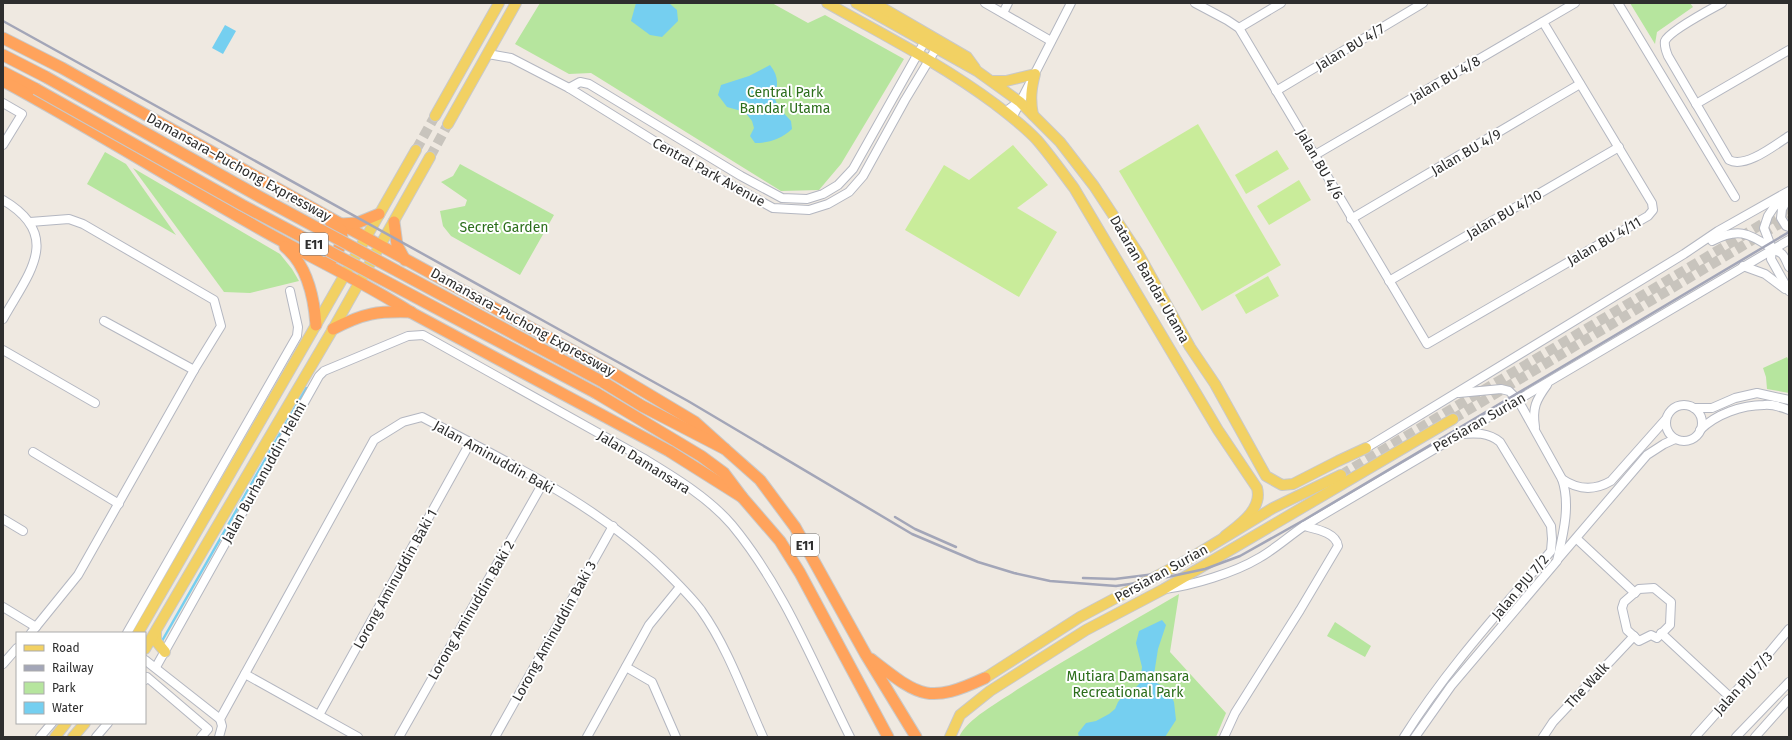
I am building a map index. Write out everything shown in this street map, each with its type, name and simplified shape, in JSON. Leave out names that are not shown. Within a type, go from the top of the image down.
[{"type":"highway","points":[[3,38],[62,68],[407,261],[608,370],[695,422],[725,450]]},
{"type":"highway","name":"Damansara–Puchong Expressway","points":[[3,55],[46,77],[260,197],[603,382],[642,406],[725,450],[760,480],[795,527],[866,655],[916,737]]},
{"type":"highway","name":"Damansara–Puchong Expressway","points":[[3,72],[242,205],[596,393],[701,456],[724,473],[742,498],[780,541],[800,573],[888,737]]},
{"type":"highway","points":[[3,81],[72,118],[271,235],[669,451],[742,498]]},
{"type":"highway","points":[[287,193],[291,199],[341,230],[343,236],[338,251],[332,259],[320,262]]},
{"type":"highway","points":[[341,224],[357,223],[379,214]]},
{"type":"highway","points":[[394,222],[397,245],[407,261]]},
{"type":"highway","points":[[271,235],[294,254],[304,272],[315,307],[316,325]]},
{"type":"highway","points":[[389,298],[382,290],[384,275],[389,270],[407,261]]},
{"type":"highway","points":[[333,329],[353,319],[370,313],[387,311],[412,312]]},
{"type":"highway","points":[[866,655],[906,686],[924,693],[941,694],[961,690],[985,678]]},
{"type":"main road","points":[[435,116],[499,3]]},
{"type":"main road","points":[[448,124],[516,3]]},
{"type":"main road","name":"Dataran Bandar Utama","points":[[827,3],[929,60],[974,89],[1009,115],[1036,139],[1074,188],[1218,430],[1253,482],[1258,494],[1255,505],[1244,520],[1225,536]]},
{"type":"main road","name":"Dataran Bandar Utama","points":[[856,3],[937,47],[992,81],[1020,102],[1060,142],[1094,186],[1138,253],[1190,347],[1215,384],[1266,476],[1274,482],[1282,485],[1293,484],[1366,448]]},
{"type":"main road","points":[[874,3],[967,57],[977,71]]},
{"type":"main road","points":[[992,81],[1006,81],[1035,74],[1030,96],[1033,115]]},
{"type":"main road","name":"Jalan Burhanuddin Helmi","points":[[139,632],[416,150]]},
{"type":"main road","name":"Jalan Burhanuddin Helmi","points":[[146,647],[333,329],[430,157]]},
{"type":"main road","name":"Persiaran Surian","points":[[950,737],[960,715],[990,691],[1086,630],[1164,590],[1454,419]]},
{"type":"main road","points":[[1273,508],[1366,448]]},
{"type":"main road","name":"Persiaran Surian","points":[[985,678],[1080,617],[1189,560],[1225,536],[1273,508],[1341,475]]},
{"type":"main road","points":[[156,632],[156,641],[165,652]]},
{"type":"main road","points":[[55,737],[65,724]]},
{"type":"main road","points":[[73,737],[84,724]]},
{"type":"street","points":[[985,3],[1051,41]]},
{"type":"street","points":[[1003,13],[1008,3]]},
{"type":"street","points":[[1009,115],[1020,102],[1071,3]]},
{"type":"street","name":"Jalan BU 4/6","points":[[1195,3],[1239,28],[1315,155],[1351,219],[1427,344]]},
{"type":"street","points":[[1239,28],[1281,3]]},
{"type":"street","name":"Jalan BU 4/7","points":[[1276,90],[1423,3]]},
{"type":"street","name":"Jalan BU 4/8","points":[[1315,155],[1575,3]]},
{"type":"street","points":[[1618,3],[1735,197]]},
{"type":"street","points":[[1722,3],[1671,33],[1665,41],[1665,50],[1668,56],[1726,156],[1732,162],[1747,161],[1789,136]]},
{"type":"street","name":"Jalan BU 4/11","points":[[1427,344],[1648,216],[1653,210],[1652,203],[1543,22]]},
{"type":"street","name":"Central Park Avenue","points":[[569,88],[580,82],[589,84],[741,176],[782,198],[806,199],[824,194],[838,185],[853,169],[925,41]]},
{"type":"street","name":"Central Park Avenue","points":[[488,54],[511,58],[569,88],[680,157],[773,208],[809,210],[828,204],[849,192],[864,176],[905,100],[937,47]]},
{"type":"street","points":[[1696,104],[1789,50]]},
{"type":"street","name":"Jalan BU 4/9","points":[[1351,219],[1580,84]]},
{"type":"street","points":[[3,103],[22,114],[3,145]]},
{"type":"street","name":"Jalan BU 4/10","points":[[1389,281],[1618,147]]},
{"type":"street","points":[[1366,448],[1684,254],[1718,231],[1789,192]]},
{"type":"street","points":[[1789,192],[1774,207],[1768,216],[1764,228],[1772,249],[1771,259],[1789,293]]},
{"type":"street","points":[[1789,197],[1782,209],[1781,218],[1786,226],[1789,227]]},
{"type":"street","points":[[3,200],[22,213],[30,222],[38,248],[35,261],[3,319]]},
{"type":"street","points":[[3,607],[34,630],[78,575],[220,326],[214,300],[83,224],[69,219],[30,222]]},
{"type":"street","points":[[1684,254],[1727,233],[1750,235],[1781,253],[1789,267]]},
{"type":"street","name":"Persiaran Surian","points":[[1164,590],[1178,588],[1242,567],[1260,558],[1304,526],[1789,240]]},
{"type":"street","points":[[1743,266],[1765,274],[1780,284],[1789,293]]},
{"type":"street","points":[[128,632],[297,336],[298,327],[290,291]]},
{"type":"street","points":[[104,321],[194,370]]},
{"type":"street","name":"Jalan Burhanuddin Helmi","points":[[156,667],[319,376],[324,371],[408,336],[423,336]]},
{"type":"street","name":"Jalan Damansara","points":[[423,336],[675,477],[726,520],[754,555],[779,594],[850,737]]},
{"type":"street","points":[[3,350],[95,403]]},
{"type":"street","points":[[1536,431],[1534,418],[1535,404],[1538,397],[1550,381]]},
{"type":"street","points":[[1456,394],[1501,389],[1509,391],[1518,400]]},
{"type":"street","points":[[1562,479],[1572,486],[1588,488],[1601,487],[1617,476],[1666,419],[1668,414],[1677,406],[1712,408],[1735,398],[1757,393],[1789,400]]},
{"type":"street","name":"Jalan PJU 7/2","points":[[1416,737],[1433,710],[1460,674],[1557,561],[1563,538],[1566,490],[1562,479],[1518,400]]},
{"type":"street","points":[[1557,561],[1647,455],[1675,439],[1687,441],[1692,439],[1711,421],[1736,409],[1764,404],[1789,410]]},
{"type":"street","points":[[1694,408],[1701,418],[1700,430]]},
{"type":"street","name":"Jalan Aminuddin Baki","points":[[219,737],[222,726],[220,719],[374,440],[403,422],[422,418],[576,502],[613,526],[662,568],[700,609],[717,635],[763,737]]},
{"type":"street","points":[[1666,419],[1667,431],[1675,439]]},
{"type":"street","name":"Jalan PJU 7/2","points":[[1404,737],[1423,708],[1463,655],[1551,551],[1551,526],[1500,442],[1493,436],[1483,433],[1459,434]]},
{"type":"street","name":"Lorong Aminuddin Baki 1","points":[[319,715],[470,443]]},
{"type":"street","points":[[33,452],[119,504]]},
{"type":"street","name":"Lorong Aminuddin Baki 2","points":[[399,737],[543,483]]},
{"type":"street","points":[[3,519],[23,531]]},
{"type":"street","name":"Lorong Aminuddin Baki 3","points":[[495,737],[613,526]]},
{"type":"street","points":[[1224,737],[1235,713],[1300,610],[1338,546],[1337,541],[1327,534],[1304,526]]},
{"type":"street","points":[[1577,539],[1635,593]]},
{"type":"street","points":[[587,737],[649,625],[680,587]]},
{"type":"street","points":[[1654,588],[1671,602],[1670,625],[1657,638],[1651,635],[1639,641],[1627,630],[1622,608],[1624,602],[1635,593],[1639,590],[1654,588]]},
{"type":"street","name":"Jalan PJU 7/3","points":[[1695,737],[1731,698],[1789,629]]},
{"type":"street","points":[[1661,633],[1731,698]]},
{"type":"street","name":"The Walk","points":[[1543,737],[1553,722],[1634,636]]},
{"type":"street","points":[[3,664],[16,649]]},
{"type":"street","points":[[146,661],[220,719]]},
{"type":"street","points":[[626,667],[652,682],[676,737]]},
{"type":"street","points":[[246,674],[358,737]]},
{"type":"street","points":[[146,678],[208,729],[201,737]]},
{"type":"street","points":[[1736,737],[1789,682]]},
{"type":"street","points":[[181,706],[190,696]]},
{"type":"street","points":[[1755,737],[1789,699]]},
{"type":"street","points":[[40,737],[51,724]]},
{"type":"street","points":[[96,737],[107,724]]},
{"type":"green space","name":"Central Park Bandar Utama","points":[[540,3],[772,3],[808,23],[825,15],[904,59],[841,164],[819,190],[781,191],[591,73],[569,74],[515,44]]},
{"type":"green space","points":[[1630,3],[1690,3],[1693,7],[1657,32],[1655,44]]},
{"type":"green space","points":[[1198,124],[1281,265],[1202,311],[1119,171]]},
{"type":"green space","points":[[1013,145],[1048,185],[1017,208],[1057,232],[1019,297],[905,230],[944,165],[969,180]]},
{"type":"green space","points":[[1277,150],[1289,169],[1246,194],[1235,175]]},
{"type":"green space","points":[[105,152],[126,164],[176,235],[87,184]]},
{"type":"green space","name":"Secret Garden","points":[[460,164],[554,215],[520,275],[451,236],[443,226],[440,211],[465,206],[467,200],[441,182],[453,176]]},
{"type":"green space","points":[[133,168],[280,254],[299,281],[250,293],[224,292]]},
{"type":"green space","points":[[1299,180],[1311,200],[1269,225],[1257,206]]},
{"type":"green space","points":[[1268,276],[1279,296],[1246,314],[1235,295]]},
{"type":"green space","points":[[1787,357],[1789,361],[1789,393],[1767,389],[1766,377],[1763,368]]},
{"type":"green space","name":"Mutiara Damansara Recreational Park","points":[[1179,594],[1170,652],[1226,713],[1216,737],[959,737],[963,730],[976,717],[1015,691]]},
{"type":"green space","points":[[1335,622],[1371,646],[1365,657],[1327,636]]},
{"type":"water","points":[[636,3],[669,3],[677,10],[678,21],[662,37],[650,35],[631,21]]},
{"type":"water","points":[[225,25],[236,31],[223,54],[212,48]]},
{"type":"water","points":[[770,65],[775,72],[777,80],[777,88],[774,97],[779,108],[791,121],[792,129],[775,140],[755,143],[750,136],[754,128],[752,121],[745,112],[727,107],[718,95],[721,85],[749,76]]},
{"type":"water","points":[[1162,620],[1166,625],[1158,649],[1153,681],[1168,689],[1174,702],[1176,720],[1165,737],[1079,737],[1078,733],[1086,723],[1096,721],[1109,714],[1115,709],[1118,702],[1124,695],[1133,690],[1140,683],[1142,667],[1136,643],[1139,631]]},
{"type":"waterway","points":[[162,641],[306,388]]},
{"type":"tunnel","points":[[416,150],[435,116]]},
{"type":"tunnel","points":[[430,157],[448,124]]},
{"type":"tunnel","points":[[1341,475],[1789,208]]},
{"type":"tunnel","points":[[1453,419],[1789,218]]},
{"type":"railway","points":[[3,21],[688,401],[912,534],[978,562],[1014,573],[1050,581],[1116,586],[1144,582],[1205,569],[1240,556],[1304,520],[1789,232]]},
{"type":"railway","points":[[895,517],[915,529],[956,547]]},
{"type":"railway","points":[[1083,578],[1115,579],[1155,574]]}]
